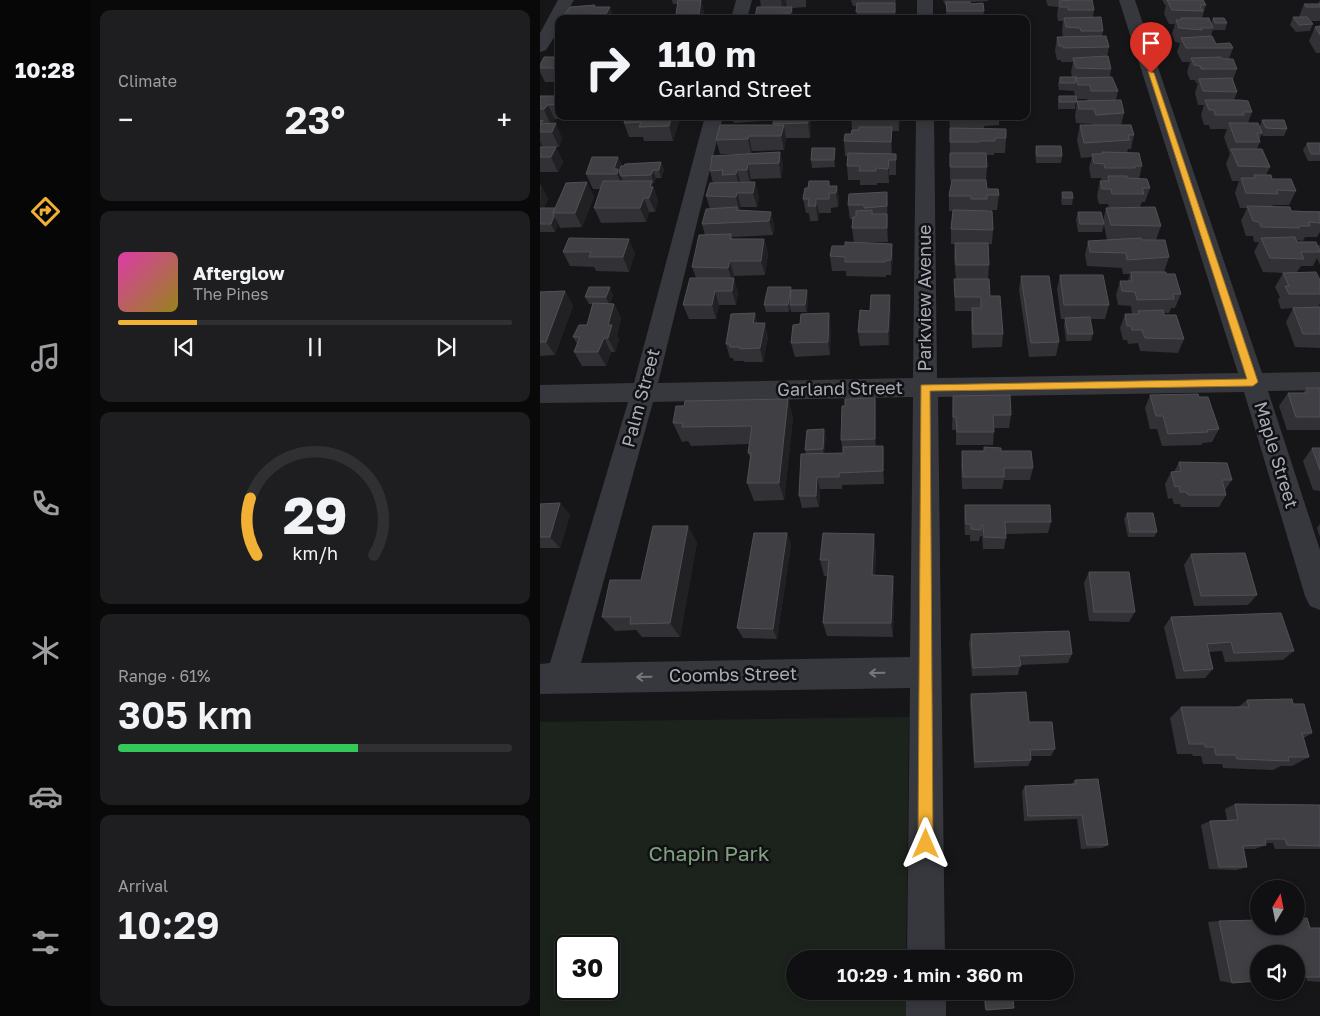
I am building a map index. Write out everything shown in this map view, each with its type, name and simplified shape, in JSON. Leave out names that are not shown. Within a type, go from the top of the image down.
[{"type":"street","points":[[558,15],[566,0]]},
{"type":"street","points":[[740,15],[744,0]]},
{"type":"street","points":[[925,0],[925,15]]},
{"type":"street","name":"Maple Street","points":[[1127,0],[1253,382],[1320,596]]},
{"type":"street","points":[[540,47],[555,20]]},
{"type":"street","name":"Palm Street","points":[[550,679],[644,391],[713,120]]},
{"type":"street","name":"Parkview Avenue","points":[[925,120],[926,950]]},
{"type":"street","name":"Garland Street","points":[[540,394],[1320,381]]},
{"type":"street","name":"Coombs Street","points":[[550,679],[925,672]]},
{"type":"street","points":[[926,1000],[926,1016]]},
{"type":"green space","name":"Chapin Park","points":[[909,717],[906,950],[786,950],[786,1000],[906,1000],[906,1016],[540,1016],[540,722]]},
{"type":"building","points":[[678,0],[701,0],[699,14],[676,15]]},
{"type":"building","points":[[1092,0],[1094,10],[1068,10],[1068,7],[1060,7],[1059,1]]},
{"type":"building","points":[[1167,0],[1203,0],[1206,5],[1200,5],[1203,11],[1172,10]]},
{"type":"building","points":[[946,2],[983,3],[984,11],[947,11]]},
{"type":"building","points":[[857,3],[895,3],[895,12],[856,12]]},
{"type":"building","points":[[1304,4],[1320,4],[1320,7],[1306,7]]},
{"type":"building","points":[[595,5],[594,7],[610,7],[606,14],[565,15],[570,7]]},
{"type":"building","points":[[757,7],[792,7],[791,13],[784,13],[783,15],[755,15]]},
{"type":"building","points":[[1101,17],[1103,31],[1081,31],[1080,28],[1066,27],[1064,18]]},
{"type":"building","points":[[1293,17],[1307,17],[1313,24],[1299,25]]},
{"type":"building","points":[[1181,18],[1209,18],[1213,28],[1201,28],[1202,30],[1179,28],[1176,20],[1181,20]]},
{"type":"building","points":[[1213,18],[1224,18],[1227,23],[1215,23]]},
{"type":"building","points":[[1320,26],[1320,35],[1315,27]]},
{"type":"building","points":[[1106,36],[1109,47],[1063,48],[1063,46],[1059,46],[1057,37]]},
{"type":"building","points":[[1212,36],[1216,44],[1230,43],[1233,48],[1186,48],[1181,38]]},
{"type":"building","points":[[1108,56],[1111,69],[1076,68],[1073,58]]},
{"type":"building","points":[[544,57],[555,57],[555,68],[540,68]]},
{"type":"building","points":[[1221,57],[1222,59],[1233,59],[1237,69],[1201,69],[1200,66],[1194,65],[1191,58]]},
{"type":"building","points":[[1060,77],[1078,78],[1076,78],[1075,83],[1060,83]]},
{"type":"building","points":[[1112,77],[1118,91],[1091,91],[1090,85],[1078,85],[1076,78]]},
{"type":"building","points":[[1232,78],[1237,92],[1203,91],[1199,79]]},
{"type":"building","points":[[540,96],[555,96],[555,104],[540,109]]},
{"type":"building","points":[[1059,96],[1076,96],[1077,102],[1059,102]]},
{"type":"building","points":[[1121,100],[1124,113],[1096,115],[1094,109],[1079,109],[1077,101]]},
{"type":"building","points":[[1205,100],[1248,101],[1252,112],[1243,112],[1244,115],[1215,115],[1214,110],[1209,110]]},
{"type":"building","points":[[543,120],[541,124],[556,123],[552,132],[540,132],[540,121]]},
{"type":"building","points":[[625,120],[671,120],[669,126],[639,127],[641,122],[624,123]]},
{"type":"building","points":[[774,120],[808,120],[808,123],[773,124]]},
{"type":"building","points":[[1262,120],[1284,120],[1287,129],[1266,128]]},
{"type":"building","points":[[1229,123],[1258,123],[1262,133],[1257,133],[1260,142],[1236,142]]},
{"type":"building","points":[[720,125],[784,125],[781,136],[749,136],[748,139],[716,140]]},
{"type":"building","points":[[1080,125],[1131,125],[1134,135],[1128,135],[1130,140],[1084,143]]},
{"type":"building","points":[[859,127],[892,127],[891,142],[844,141],[845,134],[851,134],[852,130],[859,130]]},
{"type":"building","points":[[950,128],[1006,129],[1006,138],[995,138],[995,141],[950,142]]},
{"type":"building","points":[[1307,143],[1320,143],[1320,154],[1311,154]]},
{"type":"building","points":[[1036,146],[1061,146],[1062,156],[1037,156]]},
{"type":"building","points":[[540,147],[556,147],[551,157],[540,157]]},
{"type":"building","points":[[812,148],[835,148],[834,160],[811,160]]},
{"type":"building","points":[[1231,149],[1262,149],[1270,167],[1238,166]]},
{"type":"building","points":[[780,152],[779,163],[748,164],[747,170],[737,170],[736,174],[722,175],[723,170],[710,171],[712,156]]},
{"type":"building","points":[[1102,152],[1139,153],[1142,166],[1135,166],[1135,168],[1105,168],[1104,164],[1094,163],[1092,154],[1102,154]]},
{"type":"building","points":[[848,153],[896,154],[896,160],[889,160],[888,169],[876,168],[876,171],[859,171],[860,166],[847,166]]},
{"type":"building","points":[[950,153],[986,153],[987,167],[950,167]]},
{"type":"building","points":[[592,157],[618,157],[614,169],[618,169],[617,174],[586,174]]},
{"type":"building","points":[[661,162],[659,170],[653,170],[651,175],[621,176],[619,172],[621,166],[625,164]]},
{"type":"building","points":[[1254,175],[1271,175],[1272,179],[1291,179],[1296,191],[1277,190],[1278,194],[1246,193],[1241,178],[1255,178]]},
{"type":"building","points":[[1108,176],[1147,179],[1150,188],[1142,188],[1144,194],[1112,194],[1111,189],[1102,189],[1100,181],[1109,181]]},
{"type":"building","points":[[952,180],[986,180],[987,189],[998,189],[999,195],[987,195],[987,199],[971,199],[971,196],[949,196]]},
{"type":"building","points":[[603,181],[652,181],[650,187],[653,187],[649,198],[644,198],[640,208],[594,208]]},
{"type":"building","points":[[809,181],[829,181],[829,186],[837,186],[836,193],[829,193],[829,199],[816,199],[816,206],[808,206],[809,199],[803,199],[805,188],[808,188]]},
{"type":"building","points":[[587,182],[575,213],[553,213],[566,183]]},
{"type":"building","points":[[755,182],[753,193],[737,193],[736,197],[706,196],[710,183]]},
{"type":"building","points":[[887,192],[887,206],[864,208],[864,205],[848,205],[849,194]]},
{"type":"building","points":[[1062,192],[1072,192],[1073,198],[1063,198]]},
{"type":"building","points":[[1247,206],[1290,207],[1291,211],[1320,212],[1320,223],[1309,222],[1310,226],[1299,226],[1299,228],[1261,227],[1259,222],[1253,221]]},
{"type":"building","points":[[737,207],[736,210],[771,212],[769,221],[702,224],[706,209]]},
{"type":"building","points":[[1155,207],[1161,226],[1111,225],[1106,208]]},
{"type":"building","points":[[540,208],[555,208],[551,224],[540,224]]},
{"type":"building","points":[[872,210],[872,214],[887,214],[887,228],[852,228],[853,217],[856,217],[856,211]]},
{"type":"building","points":[[953,210],[992,211],[993,230],[951,229]]},
{"type":"building","points":[[1078,212],[1101,212],[1104,224],[1080,224]]},
{"type":"building","points":[[731,234],[730,239],[764,239],[761,261],[730,261],[728,268],[692,267],[699,235]]},
{"type":"building","points":[[1295,237],[1297,242],[1316,242],[1320,252],[1301,252],[1304,259],[1270,258],[1261,238]]},
{"type":"building","points":[[569,238],[629,239],[623,257],[589,257],[591,252],[563,252]]},
{"type":"building","points":[[1141,238],[1142,240],[1165,240],[1169,257],[1127,260],[1126,253],[1090,252],[1088,241]]},
{"type":"building","points":[[845,242],[892,244],[891,260],[885,262],[845,262],[845,257],[830,256],[832,246],[845,246]]},
{"type":"building","points":[[955,243],[988,243],[989,265],[956,265]]},
{"type":"building","points":[[1131,272],[1166,272],[1166,274],[1175,274],[1181,294],[1173,294],[1174,299],[1137,300],[1135,292],[1122,291],[1120,281],[1132,281]]},
{"type":"building","points":[[1316,272],[1320,280],[1320,294],[1289,294],[1285,286],[1289,286],[1283,273]]},
{"type":"building","points":[[1060,275],[1103,275],[1109,305],[1064,305]]},
{"type":"building","points":[[1021,276],[1049,276],[1059,342],[1031,343]]},
{"type":"building","points":[[690,278],[734,278],[732,291],[715,291],[712,305],[683,305]]},
{"type":"building","points":[[954,279],[989,279],[990,296],[1000,296],[1003,334],[973,334],[972,308],[981,308],[981,297],[955,297]]},
{"type":"building","points":[[589,287],[610,287],[606,297],[585,297]]},
{"type":"building","points":[[768,287],[791,287],[788,305],[764,305]]},
{"type":"building","points":[[791,290],[807,290],[805,305],[790,305]]},
{"type":"building","points":[[565,291],[546,342],[540,342],[540,292]]},
{"type":"building","points":[[871,295],[890,295],[888,332],[858,332],[860,310],[870,311]]},
{"type":"building","points":[[593,303],[614,304],[608,325],[612,325],[608,338],[604,338],[598,352],[574,352],[580,337],[573,337],[579,325],[587,325]]},
{"type":"building","points":[[1320,307],[1320,334],[1303,334],[1293,308]]},
{"type":"building","points":[[1163,310],[1164,315],[1176,315],[1184,339],[1145,338],[1142,330],[1132,330],[1131,326],[1127,326],[1125,314],[1139,314],[1138,311]]},
{"type":"building","points":[[755,313],[753,323],[765,323],[760,348],[740,349],[740,347],[730,347],[730,344],[726,344],[731,314]]},
{"type":"building","points":[[829,313],[828,342],[791,343],[793,325],[800,324],[801,314]]},
{"type":"building","points":[[1090,317],[1093,334],[1068,334],[1065,318]]},
{"type":"building","points":[[1306,388],[1320,388],[1320,417],[1296,417],[1288,393],[1308,393]]},
{"type":"building","points":[[1198,394],[1199,397],[1208,397],[1219,429],[1207,430],[1208,432],[1168,434],[1163,416],[1156,416],[1150,395]]},
{"type":"building","points":[[1010,395],[1011,415],[993,415],[994,432],[957,432],[956,417],[953,417],[953,396]]},
{"type":"building","points":[[875,398],[875,439],[841,440],[842,406],[845,406],[845,399]]},
{"type":"building","points":[[788,399],[779,483],[747,483],[751,453],[748,453],[752,426],[682,427],[683,423],[673,423],[676,406],[684,406],[685,401]]},
{"type":"building","points":[[824,429],[823,449],[805,450],[807,430]]},
{"type":"building","points":[[883,446],[883,471],[839,473],[839,477],[817,477],[816,496],[799,496],[801,454],[843,453],[843,447]]},
{"type":"building","points":[[984,447],[1001,448],[1001,451],[1031,451],[1033,468],[1004,468],[1004,477],[963,477],[962,451],[984,451]]},
{"type":"building","points":[[1312,448],[1320,448],[1320,470]]},
{"type":"building","points":[[1179,462],[1227,463],[1232,480],[1222,480],[1226,495],[1188,495],[1186,492],[1180,492],[1179,486],[1175,487],[1171,472],[1181,471]]},
{"type":"building","points":[[560,503],[550,537],[540,537],[540,504]]},
{"type":"building","points":[[965,505],[1050,505],[1051,522],[1005,522],[1006,538],[984,537],[983,525],[981,525],[981,530],[971,529],[971,524],[966,524]]},
{"type":"building","points":[[1127,513],[1153,513],[1157,532],[1130,532]]},
{"type":"building","points":[[653,526],[688,526],[670,623],[630,624],[631,617],[602,617],[610,580],[641,580]]},
{"type":"building","points":[[754,533],[787,533],[773,629],[737,628]]},
{"type":"building","points":[[823,533],[874,534],[872,575],[893,576],[891,623],[823,623],[829,560],[820,560]]},
{"type":"building","points":[[1245,553],[1257,595],[1201,596],[1191,554]]},
{"type":"building","points":[[1089,572],[1129,572],[1135,612],[1094,612]]},
{"type":"building","points":[[1281,613],[1294,651],[1234,653],[1231,642],[1207,644],[1213,669],[1184,671],[1171,617]]},
{"type":"building","points":[[1069,631],[1072,654],[1019,656],[1021,666],[973,668],[971,634]]},
{"type":"building","points":[[1026,692],[1029,722],[1052,722],[1055,749],[1030,750],[1031,760],[975,762],[971,694]]},
{"type":"building","points":[[1292,699],[1293,704],[1304,704],[1312,733],[1302,733],[1309,757],[1288,757],[1289,761],[1237,759],[1236,755],[1216,755],[1214,747],[1205,747],[1205,744],[1189,744],[1181,707],[1249,707],[1247,700]]},
{"type":"building","points":[[1098,779],[1108,845],[1087,845],[1082,815],[1028,816],[1025,786],[1076,784],[1075,780]]},
{"type":"building","points":[[1235,804],[1320,805],[1320,846],[1287,845],[1285,839],[1265,839],[1266,845],[1243,846],[1247,867],[1219,867],[1210,821],[1238,820]]},
{"type":"building","points":[[1305,918],[1307,918],[1310,928],[1320,928],[1320,977],[1305,977],[1305,945],[1250,945],[1250,982],[1232,983],[1219,921],[1250,920],[1250,935],[1305,935]]},
{"type":"building","points":[[985,1000],[1013,1000],[1014,1008],[986,1010]]},
{"type":"route","points":[[926,844],[925,388],[1253,382],[1151,73]]}]
